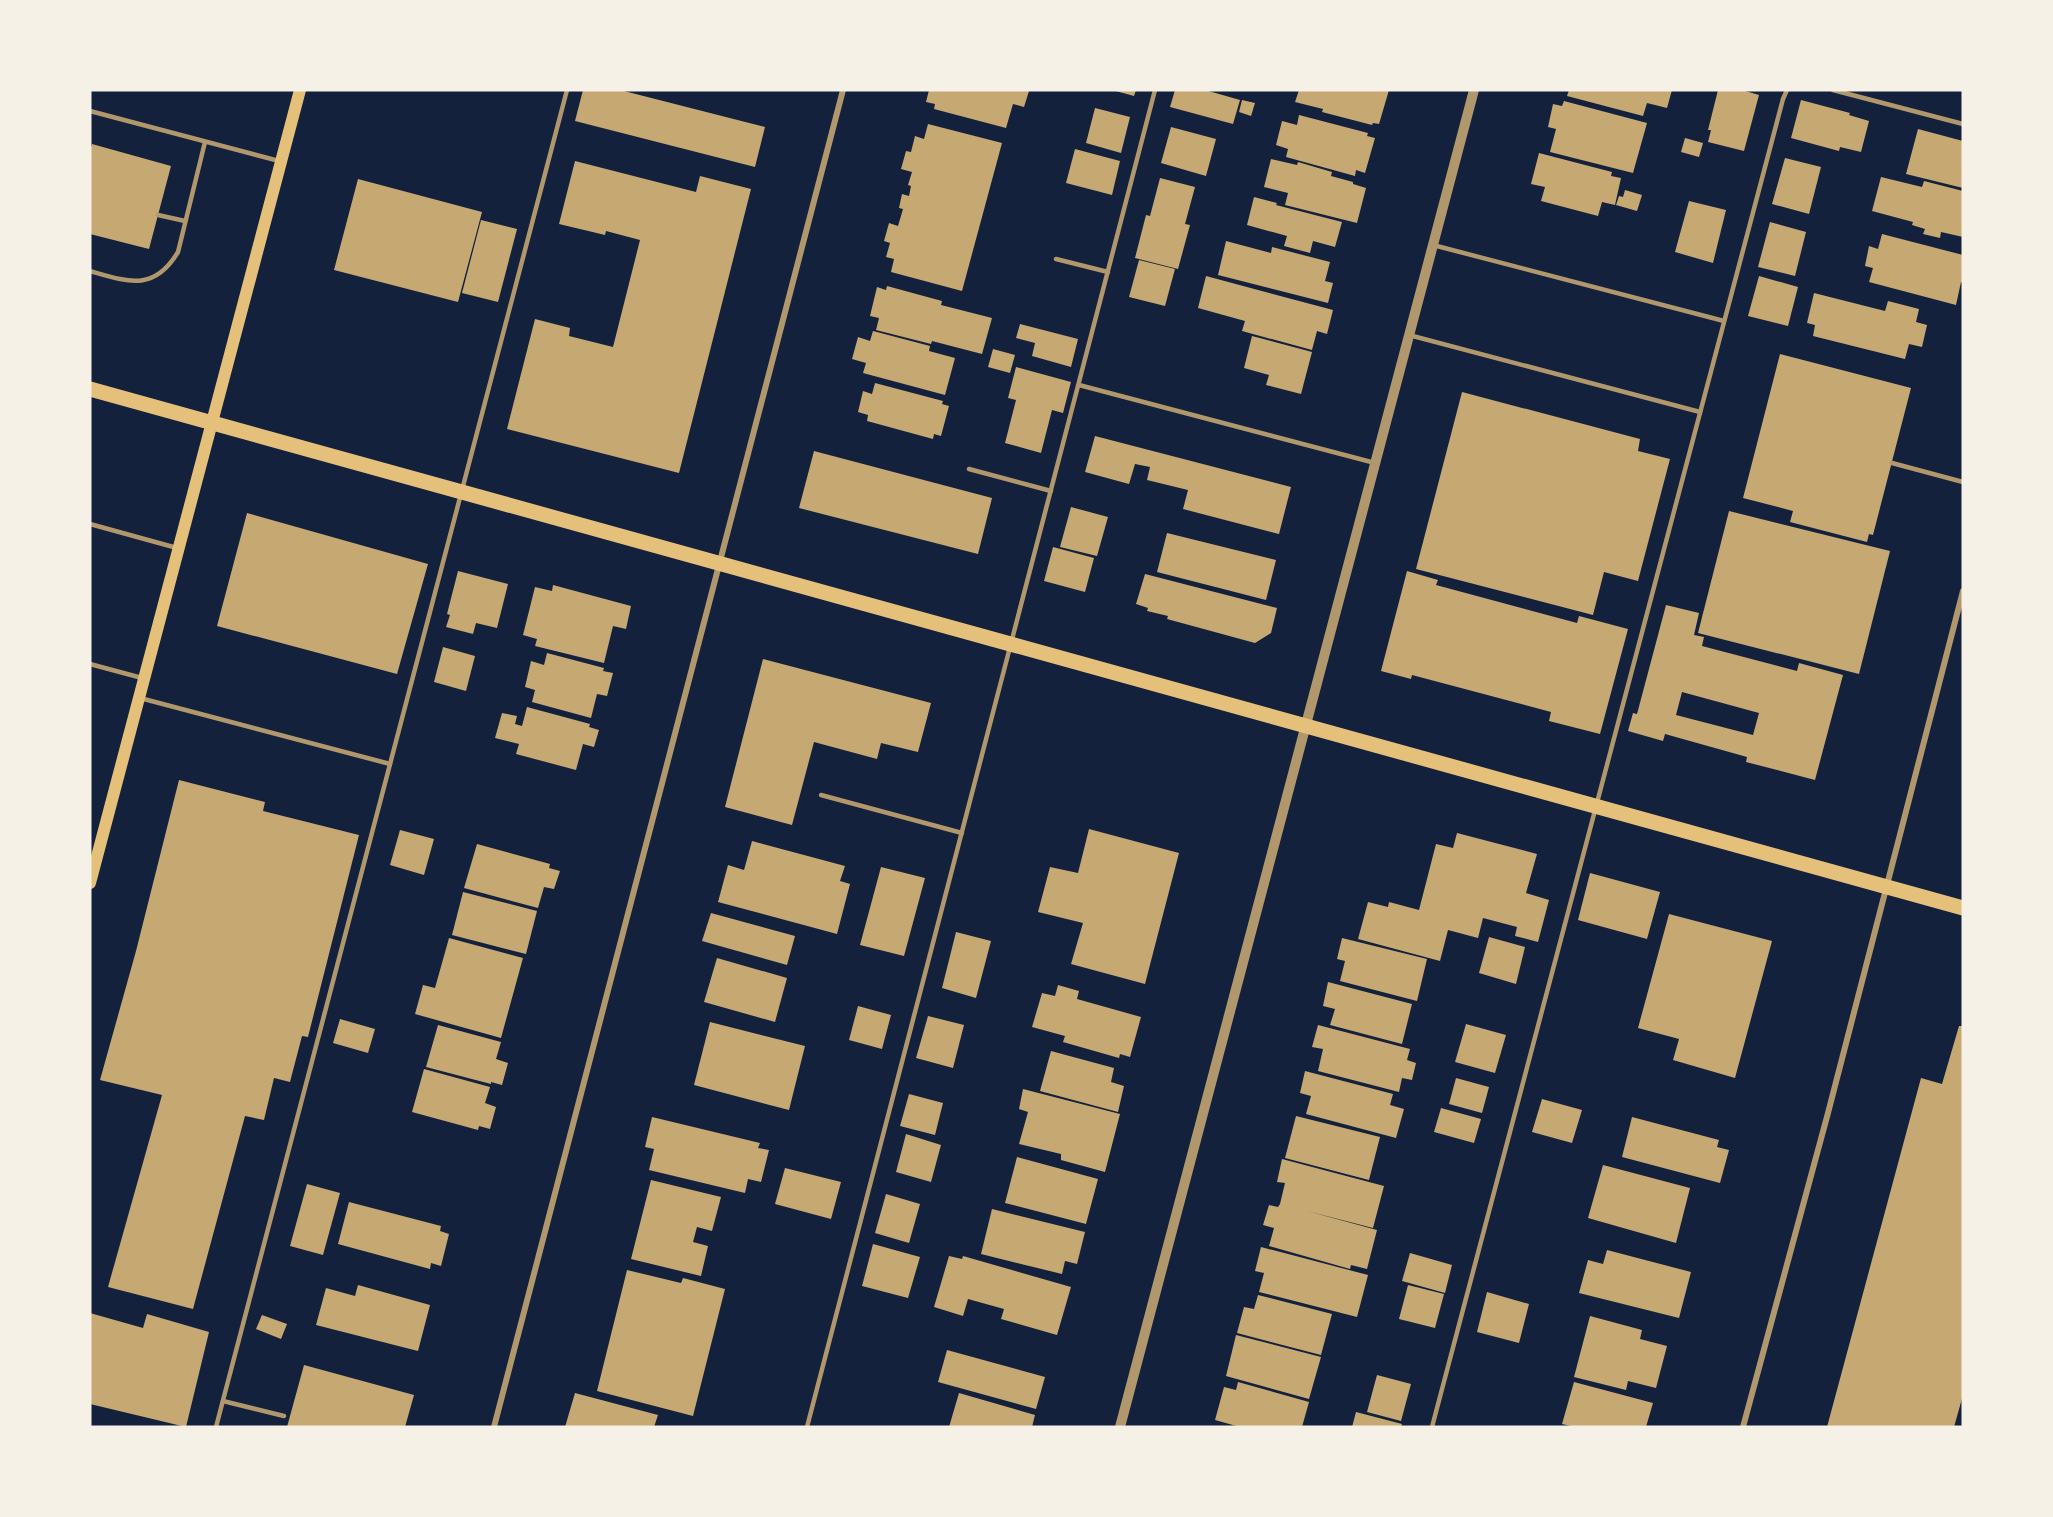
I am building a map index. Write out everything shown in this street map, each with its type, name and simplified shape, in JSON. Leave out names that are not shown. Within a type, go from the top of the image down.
[{"type":"main road","points":[[90,884],[300,90]]},
{"type":"main road","points":[[90,389],[1963,908]]},
{"type":"street","points":[[494,1427],[843,90]]},
{"type":"street","points":[[1120,1427],[1474,90]]},
{"type":"street","points":[[1743,1427],[1963,591]]},
{"type":"lane","points":[[216,1427],[567,90]]},
{"type":"lane","points":[[807,1427],[1155,90]]},
{"type":"lane","points":[[1432,1427],[1787,90]]},
{"type":"lane","points":[[1833,90],[1963,124]]},
{"type":"lane","points":[[90,111],[281,162]]},
{"type":"lane","points":[[90,271],[129,282],[144,281],[158,275],[170,265],[178,252],[205,142]]},
{"type":"lane","points":[[158,215],[185,221]]},
{"type":"lane","points":[[1433,244],[1724,321]]},
{"type":"lane","points":[[1056,259],[1108,272]]},
{"type":"lane","points":[[1409,335],[1700,412]]},
{"type":"lane","points":[[1079,385],[1375,463]]},
{"type":"lane","points":[[1892,463],[1963,482]]},
{"type":"lane","points":[[969,469],[1052,490]]},
{"type":"lane","points":[[90,525],[179,549]]},
{"type":"lane","points":[[90,664],[145,678]]},
{"type":"lane","points":[[139,697],[390,764]]},
{"type":"lane","points":[[821,795],[962,833]]},
{"type":"lane","points":[[223,1401],[284,1416]]},
{"type":"building","points":[[583,90],[620,90],[765,127],[755,167],[575,121]]},
{"type":"building","points":[[929,90],[1029,91],[1024,107],[1013,104],[1006,128],[934,109],[935,104],[926,102]]},
{"type":"building","points":[[1112,90],[1136,90],[1134,96]]},
{"type":"building","points":[[1175,90],[1205,90],[1240,100],[1233,124],[1170,107]]},
{"type":"building","points":[[1299,90],[1389,90],[1379,124],[1373,123],[1372,125],[1322,112],[1323,109],[1295,102]]},
{"type":"building","points":[[1569,90],[1672,90],[1667,108],[1647,103],[1643,116],[1567,96]]},
{"type":"building","points":[[1718,90],[1742,90],[1759,95],[1744,151],[1708,142],[1711,130],[1708,130]]},
{"type":"building","points":[[1242,100],[1255,103],[1251,116],[1239,112]]},
{"type":"building","points":[[1801,100],[1850,113],[1849,115],[1869,121],[1861,152],[1840,147],[1839,151],[1791,138]]},
{"type":"building","points":[[1564,101],[1647,123],[1633,173],[1550,152],[1556,129],[1548,127],[1553,104],[1562,106]]},
{"type":"building","points":[[1095,108],[1130,117],[1121,153],[1086,143]]},
{"type":"building","points":[[1299,115],[1368,133],[1367,136],[1375,138],[1365,173],[1356,170],[1355,176],[1286,157],[1288,149],[1276,145],[1282,121],[1297,125]]},
{"type":"building","points":[[928,124],[1002,143],[962,291],[891,272],[894,259],[886,257],[890,243],[884,241],[889,223],[898,226],[903,209],[899,208],[902,194],[909,196],[911,186],[908,185],[912,172],[901,169],[906,151],[911,152],[915,136],[924,139]]},
{"type":"building","points":[[1171,127],[1216,139],[1206,176],[1161,163]]},
{"type":"building","points":[[1918,129],[1963,141],[1963,188],[1906,174]]},
{"type":"building","points":[[1685,138],[1703,143],[1699,157],[1681,152]]},
{"type":"building","points":[[92,144],[171,166],[149,249],[90,234],[90,150]]},
{"type":"building","points":[[1075,149],[1120,161],[1112,195],[1066,183]]},
{"type":"building","points":[[1539,153],[1612,172],[1611,176],[1621,178],[1615,205],[1602,202],[1598,216],[1541,201],[1545,187],[1531,184]]},
{"type":"building","points":[[1785,158],[1821,167],[1809,214],[1772,204]]},
{"type":"building","points":[[1271,159],[1297,165],[1298,162],[1332,172],[1331,176],[1366,188],[1357,223],[1285,205],[1288,193],[1264,187]]},
{"type":"building","points":[[575,161],[696,192],[700,176],[751,189],[679,473],[507,429],[535,319],[570,328],[569,336],[613,347],[640,240],[606,231],[605,235],[559,224]]},
{"type":"building","points":[[1881,177],[1922,187],[1924,181],[1963,191],[1963,237],[1941,232],[1940,238],[1923,234],[1925,229],[1912,225],[1913,222],[1872,211]]},
{"type":"building","points":[[1160,178],[1195,187],[1185,224],[1190,225],[1178,269],[1135,258],[1146,215],[1150,216]]},
{"type":"building","points":[[358,179],[482,212],[458,302],[334,270]]},
{"type":"building","points":[[1625,190],[1642,195],[1637,211],[1616,205],[1619,196],[1623,197]]},
{"type":"building","points":[[1254,197],[1342,222],[1335,247],[1313,241],[1310,253],[1284,246],[1287,236],[1247,225]]},
{"type":"building","points":[[1689,201],[1726,210],[1713,263],[1675,252]]},
{"type":"building","points":[[481,220],[517,229],[498,302],[462,293]]},
{"type":"building","points":[[1770,222],[1806,232],[1795,276],[1758,267]]},
{"type":"building","points":[[1882,234],[1963,255],[1963,283],[1961,282],[1956,305],[1869,282],[1873,268],[1865,266],[1869,246],[1878,249]]},
{"type":"building","points":[[1226,241],[1271,253],[1272,247],[1330,262],[1325,281],[1333,283],[1328,303],[1218,275]]},
{"type":"building","points":[[1139,260],[1175,269],[1165,306],[1129,297]]},
{"type":"building","points":[[1206,276],[1333,310],[1327,334],[1317,331],[1312,350],[1242,331],[1245,321],[1198,308]]},
{"type":"building","points":[[1759,276],[1798,287],[1788,326],[1748,316]]},
{"type":"building","points":[[887,286],[942,301],[941,305],[992,318],[982,354],[876,330],[879,318],[870,316],[877,287],[886,290]]},
{"type":"building","points":[[1814,293],[1885,311],[1888,301],[1919,309],[1916,322],[1927,325],[1922,347],[1909,344],[1905,359],[1813,336],[1815,325],[1807,323]]},
{"type":"building","points":[[1020,324],[1078,339],[1071,367],[1032,356],[1035,343],[1016,338]]},
{"type":"building","points":[[873,331],[930,346],[929,351],[955,358],[945,395],[863,373],[866,363],[852,359],[858,337],[870,341]]},
{"type":"building","points":[[1252,336],[1312,352],[1301,394],[1266,385],[1269,375],[1244,368]]},
{"type":"building","points":[[993,349],[1015,355],[1010,373],[988,367]]},
{"type":"building","points":[[1780,354],[1911,388],[1873,535],[1869,534],[1867,542],[1790,522],[1793,511],[1743,498]]},
{"type":"building","points":[[1016,367],[1071,382],[1063,413],[1052,410],[1041,453],[1005,443],[1016,400],[1008,398]]},
{"type":"building","points":[[875,383],[943,401],[942,404],[949,406],[941,436],[934,434],[933,439],[867,421],[868,415],[858,412],[863,391],[872,394]]},
{"type":"building","points":[[1462,392],[1640,439],[1638,451],[1670,459],[1638,581],[1604,572],[1593,615],[1416,569]]},
{"type":"building","points":[[1095,436],[1291,487],[1279,534],[1183,509],[1188,490],[1147,480],[1150,467],[1135,464],[1129,484],[1085,472]]},
{"type":"building","points":[[814,451],[992,498],[978,554],[799,508]]},
{"type":"building","points":[[1071,507],[1108,517],[1097,556],[1060,547]]},
{"type":"building","points":[[1729,511],[1890,551],[1859,674],[1698,633]]},
{"type":"building","points":[[247,513],[428,564],[397,674],[217,626]]},
{"type":"building","points":[[1167,533],[1276,560],[1266,600],[1157,572]]},
{"type":"building","points":[[1053,547],[1094,558],[1085,592],[1044,581]]},
{"type":"building","points":[[458,571],[508,584],[497,628],[476,623],[473,634],[446,627]]},
{"type":"building","points":[[1407,571],[1438,580],[1436,585],[1577,623],[1579,616],[1628,629],[1600,734],[1549,721],[1551,712],[1412,675],[1411,679],[1381,671]]},
{"type":"building","points":[[1145,574],[1277,608],[1271,633],[1255,643],[1167,619],[1168,616],[1147,611],[1148,608],[1136,604]]},
{"type":"building","points":[[553,585],[631,606],[626,629],[613,626],[604,663],[535,646],[537,639],[523,635],[535,587],[552,591]]},
{"type":"building","points":[[1666,605],[1699,613],[1694,635],[1704,637],[1702,646],[1797,671],[1799,663],[1843,675],[1815,780],[1746,762],[1747,757],[1665,734],[1663,741],[1628,731],[1633,713],[1637,714]],"holes":[[[1682,692],[1759,713],[1753,735],[1676,715]]]},
{"type":"building","points":[[443,647],[475,656],[466,691],[434,682]]},
{"type":"building","points":[[547,653],[604,668],[603,671],[613,673],[607,696],[597,694],[591,718],[532,702],[535,690],[525,687],[531,661],[544,665]]},
{"type":"building","points":[[763,659],[931,703],[918,752],[881,743],[877,759],[814,742],[792,825],[725,807]]},
{"type":"building","points":[[527,707],[590,724],[589,727],[599,730],[594,747],[583,744],[576,770],[516,754],[519,744],[495,738],[502,713],[517,716],[515,724],[522,726]]},
{"type":"building","points":[[179,780],[265,802],[263,811],[359,835],[308,1037],[302,1036],[290,1082],[274,1078],[264,1120],[245,1116],[193,1309],[108,1287],[162,1095],[100,1080],[136,951]]},
{"type":"building","points":[[1089,829],[1179,853],[1145,984],[1071,964],[1083,923],[1038,912],[1050,867],[1078,873]]},
{"type":"building","points":[[400,830],[434,839],[424,875],[390,865]]},
{"type":"building","points":[[1457,833],[1537,854],[1526,893],[1549,900],[1538,942],[1515,936],[1517,927],[1483,918],[1478,938],[1448,930],[1440,961],[1358,939],[1368,902],[1388,907],[1389,902],[1419,910],[1436,844],[1453,848]]},
{"type":"building","points":[[752,841],[845,866],[840,881],[850,884],[837,934],[718,902],[728,865],[744,870]]},
{"type":"building","points":[[477,844],[550,864],[549,868],[560,871],[554,889],[544,887],[538,908],[464,888]]},
{"type":"building","points":[[881,867],[925,878],[904,956],[860,945]]},
{"type":"building","points":[[1590,873],[1660,892],[1647,939],[1578,920]]},
{"type":"building","points":[[463,892],[537,911],[526,954],[452,935]]},
{"type":"building","points":[[711,913],[795,936],[787,965],[702,941]]},
{"type":"building","points":[[1669,914],[1772,941],[1735,1078],[1673,1060],[1679,1039],[1638,1028]]},
{"type":"building","points":[[956,932],[991,941],[976,998],[942,988]]},
{"type":"building","points":[[1489,937],[1525,947],[1516,984],[1479,973]]},
{"type":"building","points":[[449,938],[523,958],[501,1038],[415,1014],[423,985],[435,988]]},
{"type":"building","points":[[1342,938],[1427,959],[1417,1001],[1340,981],[1345,961],[1337,959]]},
{"type":"building","points":[[717,958],[787,978],[775,1022],[704,1002]]},
{"type":"building","points":[[1328,982],[1412,1004],[1402,1044],[1330,1025],[1335,1009],[1323,1006]]},
{"type":"building","points":[[1058,985],[1079,991],[1077,999],[1141,1017],[1130,1057],[1120,1054],[1119,1058],[1063,1042],[1065,1036],[1032,1027],[1042,993],[1055,996]]},
{"type":"building","points":[[858,1006],[891,1015],[882,1049],[849,1040]]},
{"type":"building","points":[[928,1016],[964,1025],[953,1068],[916,1058]]},
{"type":"building","points":[[340,1019],[375,1029],[368,1053],[333,1043]]},
{"type":"building","points":[[710,1022],[805,1046],[789,1110],[694,1085]]},
{"type":"building","points":[[1466,1024],[1506,1035],[1495,1073],[1455,1062]]},
{"type":"building","points":[[438,1025],[501,1042],[496,1059],[508,1063],[502,1085],[426,1067]]},
{"type":"building","points":[[1318,1025],[1410,1049],[1407,1060],[1416,1063],[1412,1080],[1402,1078],[1399,1092],[1318,1071],[1323,1049],[1312,1047]]},
{"type":"building","points":[[1959,1026],[1963,1026],[1963,1395],[1954,1427],[1827,1427],[1921,1078],[1942,1084]]},
{"type":"building","points":[[1051,1051],[1114,1068],[1111,1082],[1124,1086],[1118,1112],[1040,1091]]},
{"type":"building","points":[[424,1069],[490,1087],[485,1103],[496,1107],[490,1129],[479,1126],[478,1130],[412,1112]]},
{"type":"building","points":[[1305,1071],[1393,1094],[1390,1105],[1404,1109],[1396,1138],[1306,1114],[1311,1096],[1300,1093]]},
{"type":"building","points":[[1456,1078],[1489,1087],[1482,1113],[1449,1104]]},
{"type":"building","points":[[1023,1089],[1120,1114],[1105,1172],[1061,1160],[1061,1154],[1019,1144],[1028,1112],[1019,1109]]},
{"type":"building","points":[[909,1094],[943,1103],[935,1135],[900,1126]]},
{"type":"building","points":[[1542,1099],[1582,1110],[1572,1143],[1532,1132]]},
{"type":"building","points":[[1441,1108],[1481,1119],[1474,1143],[1434,1132]]},
{"type":"building","points":[[1296,1116],[1380,1137],[1369,1180],[1285,1158]]},
{"type":"building","points":[[652,1117],[760,1143],[758,1148],[769,1150],[761,1182],[748,1179],[745,1193],[649,1170],[654,1149],[645,1147]]},
{"type":"building","points":[[1632,1117],[1719,1140],[1717,1147],[1729,1150],[1720,1183],[1622,1157]]},
{"type":"building","points":[[906,1134],[941,1145],[931,1182],[896,1172]]},
{"type":"building","points":[[1017,1157],[1098,1179],[1086,1224],[1005,1203]]},
{"type":"building","points":[[1282,1159],[1384,1186],[1373,1228],[1307,1211],[1377,1230],[1367,1269],[1351,1265],[1350,1269],[1269,1246],[1274,1228],[1263,1225],[1269,1205],[1278,1207],[1280,1204],[1285,1183],[1277,1182]]},
{"type":"building","points":[[1603,1165],[1690,1188],[1676,1243],[1588,1218]]},
{"type":"building","points":[[785,1168],[841,1182],[831,1219],[775,1204]]},
{"type":"building","points":[[651,1180],[721,1197],[712,1231],[697,1227],[693,1242],[708,1246],[701,1276],[631,1259]]},
{"type":"building","points":[[307,1184],[340,1193],[323,1255],[290,1246]]},
{"type":"building","points":[[886,1194],[920,1204],[909,1243],[875,1233]]},
{"type":"building","points":[[349,1202],[441,1226],[440,1231],[449,1234],[441,1266],[431,1263],[430,1269],[338,1244]]},
{"type":"building","points":[[992,1209],[1085,1232],[1077,1264],[1065,1261],[1062,1274],[981,1254]]},
{"type":"building","points":[[873,1244],[920,1257],[908,1298],[862,1286]]},
{"type":"building","points":[[1261,1247],[1368,1275],[1357,1317],[1259,1292],[1264,1273],[1255,1271]]},
{"type":"building","points":[[1607,1250],[1691,1272],[1679,1318],[1579,1293],[1588,1260],[1603,1264]]},
{"type":"building","points":[[1410,1253],[1452,1265],[1445,1293],[1402,1281]]},
{"type":"building","points":[[949,1256],[962,1259],[963,1256],[1071,1287],[1057,1335],[1001,1319],[1004,1309],[968,1299],[963,1316],[934,1307]]},
{"type":"building","points":[[627,1270],[681,1283],[683,1278],[725,1289],[693,1416],[597,1391]]},
{"type":"building","points":[[358,1285],[430,1305],[418,1351],[316,1325],[326,1288],[355,1296]]},
{"type":"building","points":[[1408,1285],[1444,1294],[1435,1328],[1399,1319]]},
{"type":"building","points":[[1487,1292],[1529,1304],[1519,1343],[1477,1332]]},
{"type":"building","points":[[1258,1295],[1332,1314],[1321,1355],[1237,1333],[1244,1307],[1254,1309]]},
{"type":"building","points":[[90,1313],[143,1328],[147,1314],[209,1332],[186,1427],[90,1404]]},
{"type":"building","points":[[262,1315],[287,1324],[281,1339],[256,1329]]},
{"type":"building","points":[[1590,1316],[1642,1330],[1640,1339],[1667,1346],[1656,1388],[1628,1381],[1626,1390],[1574,1377]]},
{"type":"building","points":[[1236,1335],[1321,1357],[1309,1399],[1226,1376]]},
{"type":"building","points":[[947,1350],[1045,1377],[1036,1409],[938,1382]]},
{"type":"building","points":[[304,1365],[414,1395],[405,1427],[287,1427]]},
{"type":"building","points":[[1377,1375],[1411,1384],[1401,1421],[1367,1412]]},
{"type":"building","points":[[1238,1382],[1309,1402],[1302,1427],[1240,1427],[1215,1420],[1224,1387],[1236,1390]]},
{"type":"building","points":[[1574,1382],[1653,1403],[1646,1427],[1575,1427],[1562,1424]]},
{"type":"building","points":[[575,1393],[658,1415],[654,1427],[565,1427]]},
{"type":"building","points":[[959,1393],[1035,1415],[1032,1427],[949,1427]]},
{"type":"building","points":[[1356,1412],[1402,1424],[1401,1427],[1352,1427]]}]
